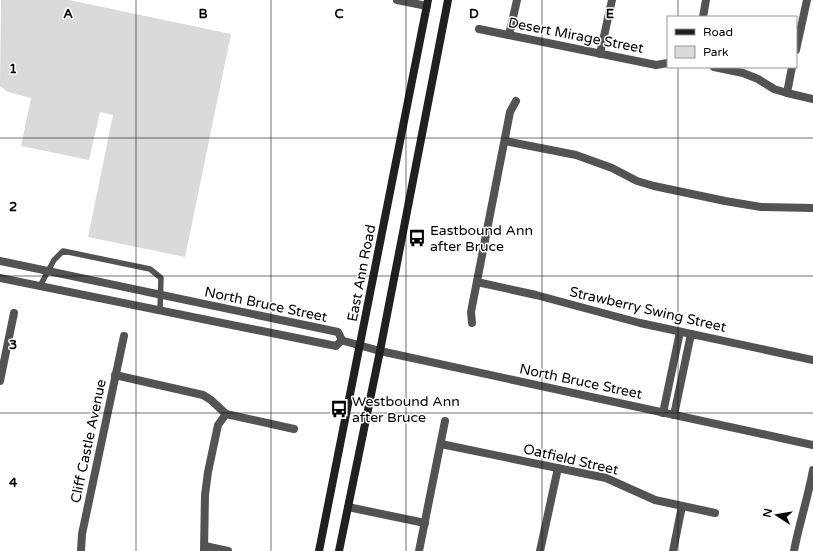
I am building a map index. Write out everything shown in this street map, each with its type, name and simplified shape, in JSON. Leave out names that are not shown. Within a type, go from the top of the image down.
[{"type":"main road","points":[[339,551],[380,350],[448,0]]},
{"type":"main road","name":"East Ann Road","points":[[319,551],[427,3]]},
{"type":"street","points":[[397,0],[427,3]]},
{"type":"street","points":[[509,35],[517,0]]},
{"type":"street","points":[[600,54],[612,0]]},
{"type":"street","points":[[703,16],[706,0]]},
{"type":"street","points":[[797,45],[807,0]]},
{"type":"street","name":"Desert Mirage Street","points":[[479,29],[656,65],[667,63]]},
{"type":"street","points":[[719,68],[743,73],[758,79],[774,89],[813,99]]},
{"type":"street","points":[[787,93],[792,68]]},
{"type":"street","points":[[472,323],[471,312],[510,112],[516,101]]},
{"type":"street","points":[[505,141],[576,155],[612,168],[654,186],[761,207],[813,208]]},
{"type":"street","name":"North Bruce Street","points":[[0,261],[338,332],[342,340],[336,346],[0,278]]},
{"type":"street","name":"Strawberry Swing Street","points":[[477,282],[536,295],[640,323],[813,360]]},
{"type":"street","points":[[0,381],[3,354],[14,313]]},
{"type":"street","points":[[664,412],[680,332]]},
{"type":"street","points":[[674,415],[691,334]]},
{"type":"street","name":"Cliff Castle Avenue","points":[[81,551],[82,534],[124,336]]},
{"type":"street","name":"North Bruce Street","points":[[344,341],[813,445]]},
{"type":"street","points":[[115,375],[203,396],[212,400],[226,414],[294,429]]},
{"type":"street","points":[[226,414],[218,425],[208,472],[204,512],[204,549],[228,551]]},
{"type":"street","points":[[419,551],[445,421]]},
{"type":"street","name":"Oatfield Street","points":[[441,444],[606,478],[655,500],[715,513]]},
{"type":"street","points":[[540,551],[558,468]]},
{"type":"street","points":[[794,551],[798,527],[808,495],[813,470]]},
{"type":"street","points":[[673,551],[682,506]]},
{"type":"street","points":[[348,507],[425,523]]},
{"type":"lane","points":[[40,286],[54,260],[63,251],[150,269],[161,278],[160,310]]},
{"type":"lane","points":[[674,361],[685,363]]},
{"type":"green space","points":[[1,0],[69,0],[231,34],[185,257],[88,237],[113,115],[100,112],[89,160],[21,146],[31,98],[8,92],[0,86]]},
{"type":"place","name":"Eastbound Ann after Bruce","points":[[417,238]]},
{"type":"place","name":"Westbound Ann after Bruce","points":[[339,409]]}]
